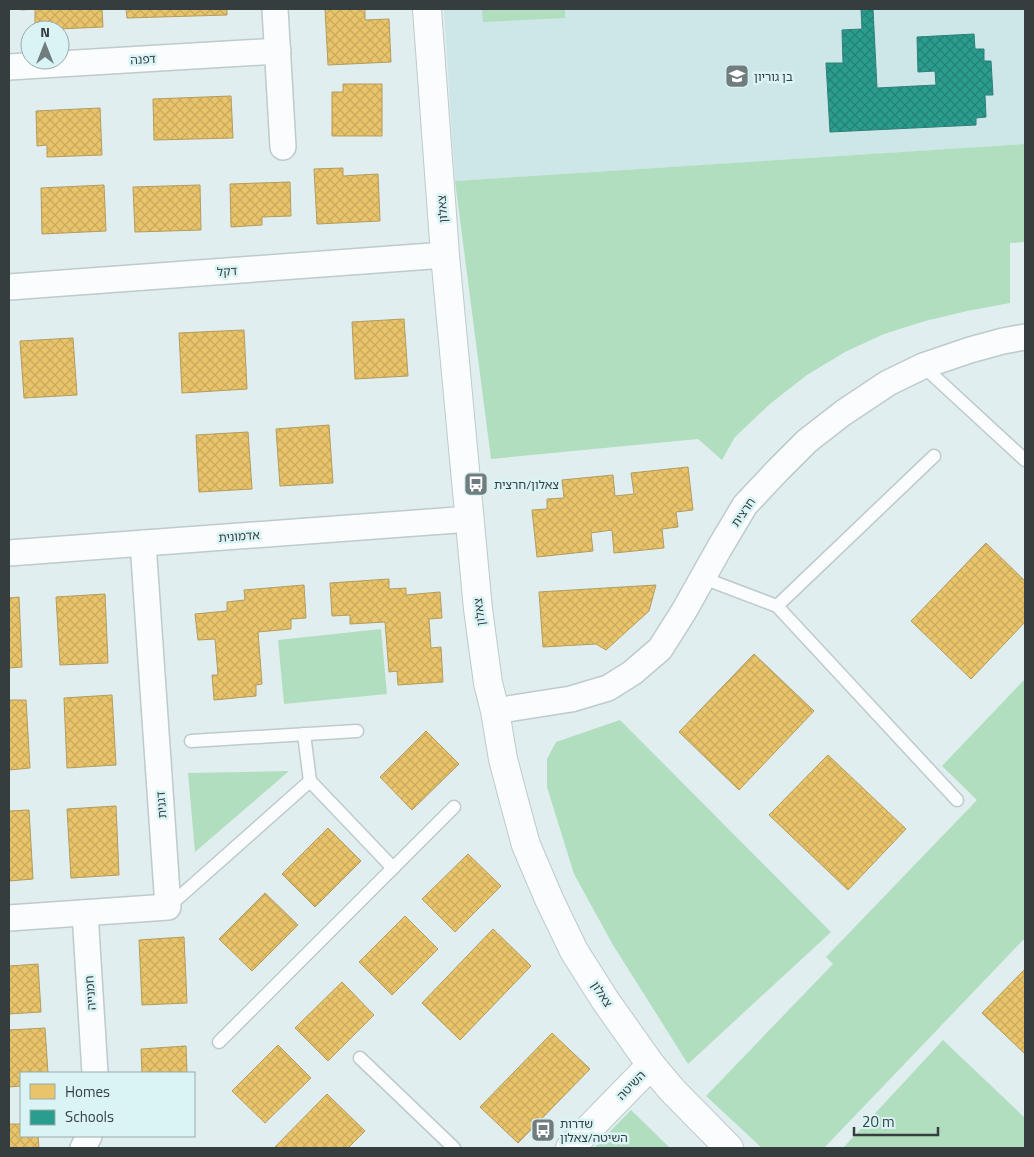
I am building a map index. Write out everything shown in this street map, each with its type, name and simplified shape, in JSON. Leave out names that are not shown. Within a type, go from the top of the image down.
[{"type":"street","points":[[275,9],[283,147]]},
{"type":"street","name":"צאלון","points":[[427,9],[445,255],[478,610],[488,683],[503,759],[526,845],[574,951],[650,1065],[729,1148]]},
{"type":"street","name":"דפנה","points":[[9,66],[278,51]]},
{"type":"street","name":"דקל","points":[[9,287],[445,255]]},
{"type":"street","name":"חרצית","points":[[494,711],[571,699],[608,688],[632,673],[660,649],[745,506],[807,441],[843,413],[888,383],[923,366],[970,350],[1025,337]]},
{"type":"street","name":"אדמונית","points":[[9,553],[470,519]]},
{"type":"street","name":"דגנית","points":[[143,543],[168,907]]},
{"type":"street","points":[[9,918],[168,907]]},
{"type":"street","name":"חמנייה","points":[[85,913],[96,1072]]},
{"type":"street","name":"השיטה","points":[[570,1148],[650,1065]]},
{"type":"lane","points":[[923,366],[1025,460]]},
{"type":"lane","points":[[777,606],[934,456]]},
{"type":"lane","points":[[702,578],[777,606],[957,800]]},
{"type":"lane","points":[[191,741],[357,731]]},
{"type":"lane","points":[[304,734],[310,781],[393,868]]},
{"type":"lane","points":[[168,907],[310,781]]},
{"type":"lane","points":[[219,1042],[454,807]]},
{"type":"lane","points":[[360,1058],[454,1148]]},
{"type":"shaded area","name":"בן גוריון","points":[[444,9],[1025,9],[1025,144],[455,181]]},
{"type":"green space","points":[[482,9],[565,9],[565,18],[483,22]]},
{"type":"green space","points":[[1025,144],[1025,242],[1010,243],[1010,303],[925,321],[884,334],[845,352],[807,375],[771,403],[735,437],[722,460],[698,439],[491,459],[455,181]]},
{"type":"green space","points":[[381,629],[387,694],[284,704],[278,640]]},
{"type":"green space","points":[[1025,679],[1025,938],[824,1148],[762,1148],[706,1096],[833,964],[826,957],[977,800],[942,766]]},
{"type":"green space","points":[[620,720],[831,932],[688,1064],[613,945],[574,874],[547,787],[547,759],[556,742]]},
{"type":"green space","points":[[289,771],[195,852],[188,773]]},
{"type":"green space","points":[[943,1040],[1025,1118],[1025,1148],[843,1148]]},
{"type":"green space","points":[[631,1110],[670,1148],[594,1148]]},
{"type":"building: Homes","points":[[35,9],[102,9],[103,27],[70,28],[70,20],[35,20]]},
{"type":"building: Homes","points":[[126,9],[227,9],[227,15],[127,18]]},
{"type":"building: Homes","points":[[325,9],[365,9],[365,20],[389,19],[391,62],[328,65]]},
{"type":"building: Homes","points":[[343,84],[382,84],[382,136],[332,136],[332,92],[343,92]]},
{"type":"building: Homes","points":[[231,96],[233,138],[154,140],[153,99]]},
{"type":"building: Homes","points":[[100,108],[102,155],[47,157],[47,145],[37,146],[36,111]]},
{"type":"building: Homes","points":[[343,168],[343,176],[378,174],[380,221],[317,224],[314,169]]},
{"type":"building: Homes","points":[[290,182],[291,216],[262,217],[262,225],[231,227],[230,184]]},
{"type":"building: Homes","points":[[104,185],[106,231],[42,234],[41,188]]},
{"type":"building: Homes","points":[[200,185],[201,230],[135,232],[133,187]]},
{"type":"building: Homes","points":[[404,319],[408,376],[355,379],[352,322]]},
{"type":"building: Homes","points":[[244,330],[247,389],[182,393],[179,333]]},
{"type":"building: Homes","points":[[73,338],[77,395],[24,398],[20,341]]},
{"type":"building: Homes","points":[[329,425],[333,483],[280,486],[276,429]]},
{"type":"building: Homes","points":[[248,432],[252,489],[199,492],[196,435]]},
{"type":"building: Homes","points":[[688,467],[693,510],[676,512],[678,527],[662,529],[664,548],[614,553],[612,530],[591,533],[593,551],[537,557],[532,510],[547,509],[547,499],[564,498],[562,480],[613,475],[615,496],[634,494],[631,473]]},
{"type":"building: Homes","points":[[986,543],[1025,581],[1025,622],[971,679],[911,621]]},
{"type":"building: Homes","points":[[389,579],[389,589],[406,588],[406,595],[440,592],[442,618],[429,619],[431,648],[441,647],[443,682],[398,685],[397,671],[389,672],[385,622],[350,624],[350,615],[332,616],[330,583]]},
{"type":"building: Homes","points":[[304,585],[306,618],[291,619],[291,629],[258,632],[262,684],[256,685],[256,696],[214,700],[212,675],[218,675],[215,639],[198,640],[195,614],[227,611],[227,602],[245,600],[244,590]]},
{"type":"building: Homes","points":[[656,585],[649,611],[606,650],[596,644],[543,647],[539,592]]},
{"type":"building: Homes","points":[[105,594],[108,663],[60,665],[56,597]]},
{"type":"building: Homes","points":[[19,597],[22,667],[9,668],[9,598]]},
{"type":"building: Homes","points":[[754,654],[814,711],[739,790],[679,732]]},
{"type":"building: Homes","points":[[112,695],[116,765],[67,768],[64,698]]},
{"type":"building: Homes","points":[[9,700],[26,700],[30,768],[9,770]]},
{"type":"building: Homes","points":[[426,731],[459,764],[412,810],[380,777]]},
{"type":"building: Homes","points":[[828,755],[906,829],[848,890],[769,815]]},
{"type":"building: Homes","points":[[116,806],[119,875],[71,878],[67,809]]},
{"type":"building: Homes","points":[[29,810],[33,879],[9,881],[9,811]]},
{"type":"building: Homes","points":[[328,828],[361,861],[315,907],[282,874]]},
{"type":"building: Homes","points":[[468,854],[501,886],[455,932],[422,899]]},
{"type":"building: Homes","points":[[265,893],[298,925],[252,971],[219,939]]},
{"type":"building: Homes","points":[[405,916],[438,949],[392,995],[359,962]]},
{"type":"building: Homes","points":[[493,929],[531,966],[460,1040],[422,1003]]},
{"type":"building: Homes","points":[[184,937],[187,1003],[142,1005],[139,940]]},
{"type":"building: Homes","points":[[38,964],[41,1012],[9,1014],[9,966]]},
{"type":"building: Homes","points":[[1025,969],[1025,1054],[982,1013]]},
{"type":"building: Homes","points":[[342,982],[374,1015],[328,1061],[295,1028]]},
{"type":"building: Homes","points":[[45,1028],[48,1072],[20,1072],[20,1086],[9,1087],[9,1030]]},
{"type":"building: Homes","points":[[552,1033],[590,1069],[518,1143],[480,1107]]},
{"type":"building: Homes","points":[[278,1045],[311,1078],[265,1123],[232,1091]]},
{"type":"building: Homes","points":[[186,1046],[187,1072],[142,1072],[141,1049]]},
{"type":"building: Homes","points":[[327,1094],[365,1131],[348,1148],[274,1148]]},
{"type":"building: Homes","points":[[9,1124],[20,1124],[20,1137],[38,1137],[39,1148],[9,1148]]},
{"type":"building: Schools","points":[[861,9],[873,9],[877,88],[936,85],[935,71],[918,72],[917,37],[974,34],[975,49],[984,49],[984,61],[991,61],[993,95],[985,95],[986,117],[976,118],[976,125],[830,132],[826,63],[843,63],[842,30],[862,29]]},
{"type":"place","name":"בן גוריון","points":[[737,76]]},
{"type":"place","name":"צאלון/חרצית","points":[[476,484]]},
{"type":"place","name":"שדרות השיטה/צאלון","points":[[543,1130]]}]
